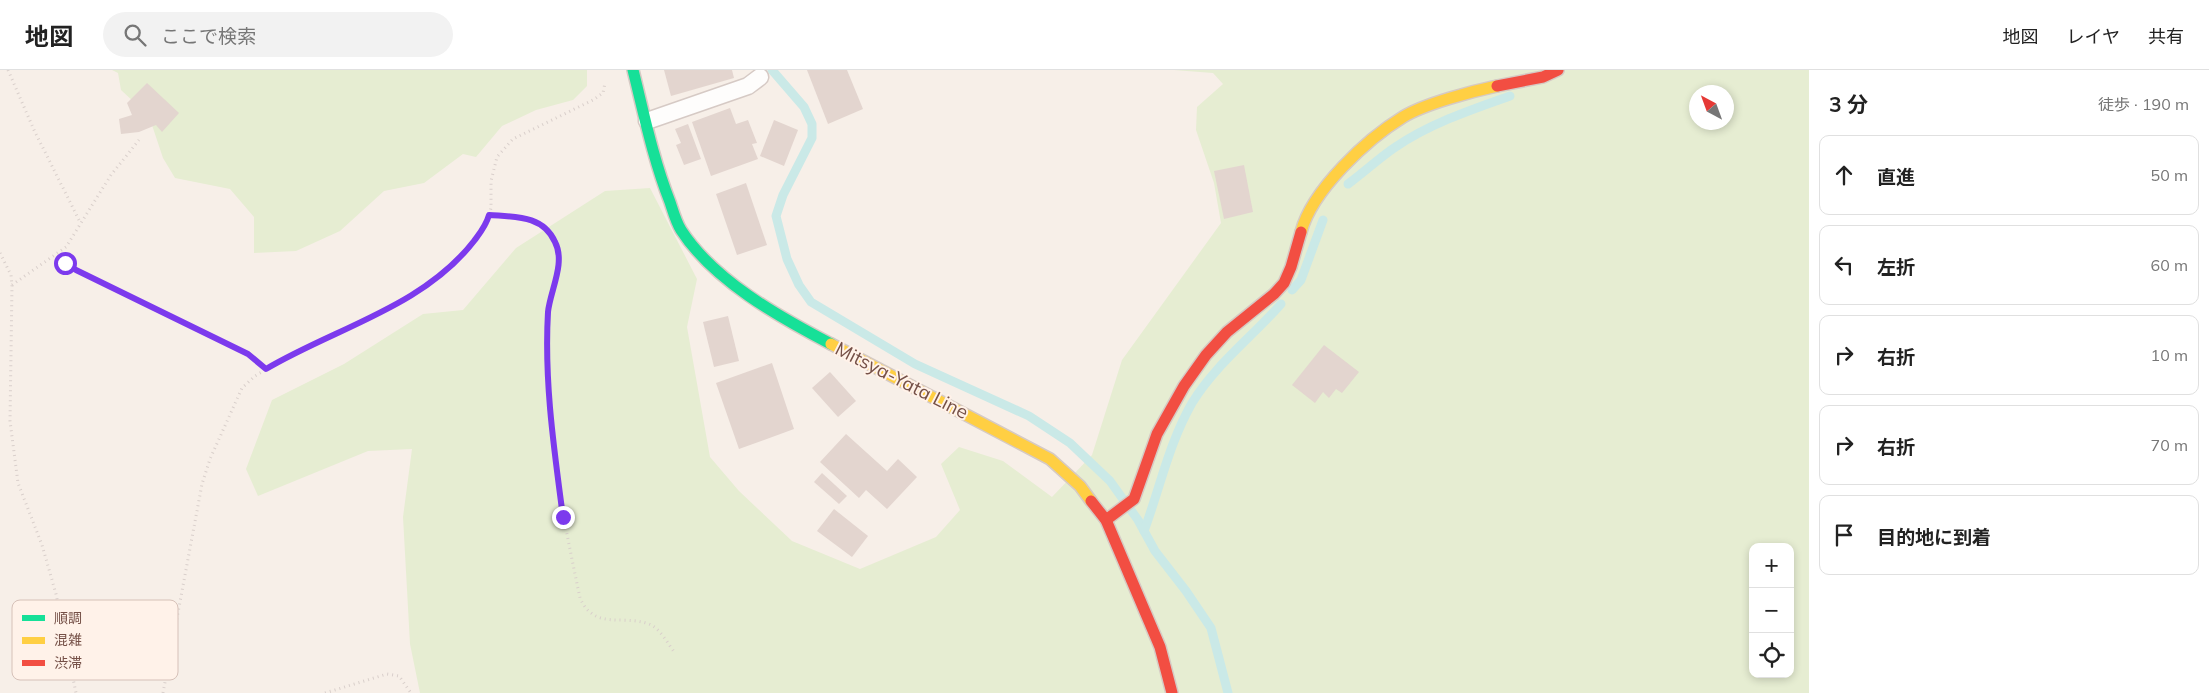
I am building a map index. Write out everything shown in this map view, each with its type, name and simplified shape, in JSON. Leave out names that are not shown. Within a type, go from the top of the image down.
[{"type":"main road","name":"Mitsya-Yata Line","points":[[633,70],[647,121],[658,173],[680,228],[697,252],[738,288],[808,332],[1011,436],[1050,459],[1080,486],[1106,520],[1160,647],[1172,693]]},
{"type":"main road","points":[[1106,520],[1134,499],[1157,434],[1184,386],[1206,356],[1227,332],[1274,294],[1284,283],[1291,267],[1302,227],[1313,202],[1356,153],[1404,116],[1481,89],[1543,77],[1558,70]]},
{"type":"lane","points":[[647,121],[748,86],[760,77]]},
{"type":"path","points":[[8,70],[34,130],[80,222]]},
{"type":"path","points":[[178,613],[202,484],[210,458],[242,388],[266,369],[399,302],[429,284],[465,252],[487,224],[491,181],[497,157],[513,139],[593,100],[603,93],[606,75]]},
{"type":"path","points":[[12,285],[59,254],[66,247],[111,175],[139,140]]},
{"type":"path","points":[[489,215],[518,217],[540,222],[556,243],[559,257],[548,310],[547,373],[563,517],[580,598],[591,615],[602,619],[650,624],[675,652]]},
{"type":"path","points":[[0,254],[11,275],[12,285],[10,421],[18,482],[42,546],[57,600]]},
{"type":"path","points":[[59,254],[65,263],[76,270],[248,354],[266,369]]},
{"type":"path","points":[[325,693],[387,674],[399,676],[412,693]]},
{"type":"path","points":[[73,680],[76,693]]},
{"type":"path","points":[[163,693],[165,680]]},
{"type":"green space","points":[[112,70],[587,70],[587,86],[573,100],[536,110],[502,126],[476,157],[463,154],[424,183],[384,191],[340,231],[296,251],[254,253],[254,217],[230,189],[175,178],[163,158],[149,116],[121,90],[118,73]]},
{"type":"green space","points":[[1174,70],[1809,70],[1809,693],[420,693],[410,644],[403,517],[412,449],[368,451],[258,496],[246,469],[272,400],[344,364],[423,314],[463,310],[516,248],[605,191],[650,188],[697,279],[687,327],[710,457],[739,491],[792,541],[860,569],[936,537],[960,510],[941,464],[959,447],[1003,461],[1052,497],[1092,455],[1122,360],[1221,223],[1214,183],[1196,130],[1197,107],[1223,84],[1213,73]]},
{"type":"building","points":[[664,70],[732,70],[734,78],[671,96]]},
{"type":"building","points":[[807,70],[847,70],[863,109],[828,124]]},
{"type":"building","points":[[147,83],[179,113],[162,132],[156,125],[139,132],[121,134],[119,119],[132,115],[127,103]]},
{"type":"building","points":[[730,108],[736,124],[748,120],[757,143],[752,144],[758,159],[711,176],[692,122]]},
{"type":"building","points":[[774,120],[798,130],[784,166],[760,156]]},
{"type":"building","points":[[688,124],[701,159],[684,165],[676,145],[681,143],[675,129]]},
{"type":"building","points":[[1244,165],[1253,212],[1224,219],[1214,171]]},
{"type":"building","points":[[746,183],[767,245],[737,255],[716,194]]},
{"type":"building","points":[[728,316],[739,361],[714,367],[703,322]]},
{"type":"building","points":[[1324,345],[1359,372],[1342,393],[1336,389],[1329,398],[1323,392],[1315,403],[1292,385]]},
{"type":"building","points":[[772,363],[794,429],[739,449],[716,383]]},
{"type":"building","points":[[830,372],[856,401],[838,417],[812,388]]},
{"type":"building","points":[[846,434],[887,471],[898,459],[917,477],[887,509],[866,490],[859,498],[820,462]]},
{"type":"building","points":[[822,473],[847,496],[839,504],[814,482]]},
{"type":"building","points":[[834,509],[868,536],[852,557],[817,531]]},
{"type":"waterway","points":[[772,70],[804,107],[812,124],[812,138],[783,195],[776,216],[787,259],[799,285],[811,302],[915,364],[1029,416],[1070,443],[1110,481],[1138,520],[1155,551],[1186,591],[1211,628],[1228,693]]},
{"type":"waterway","points":[[1348,184],[1407,139],[1465,112],[1510,96]]},
{"type":"waterway","points":[[1292,290],[1301,280],[1323,220]]},
{"type":"waterway","points":[[1144,531],[1171,450],[1192,403],[1212,376],[1281,304]]},
{"type":"traffic: fast","points":[[633,70],[649,136],[675,216],[681,230],[694,248],[729,281],[749,296],[790,322],[831,344]]},
{"type":"traffic: slow","points":[[1301,232],[1307,216],[1329,183],[1373,138],[1403,117],[1423,107],[1497,86]]},
{"type":"traffic: slow","points":[[831,344],[1050,459],[1080,486],[1091,501]]},
{"type":"traffic: jam","points":[[1497,86],[1543,77],[1558,70]]},
{"type":"traffic: jam","points":[[1106,520],[1134,499],[1157,434],[1184,386],[1206,355],[1227,332],[1274,294],[1284,283],[1291,267],[1301,232]]},
{"type":"traffic: jam","points":[[1091,501],[1106,520],[1160,647],[1172,693]]},
{"type":"route","points":[[65,263],[248,354],[266,369],[399,302],[429,284],[465,252],[487,224],[489,215],[518,217],[540,222],[556,243],[559,257],[548,310],[547,373],[563,517]]}]
